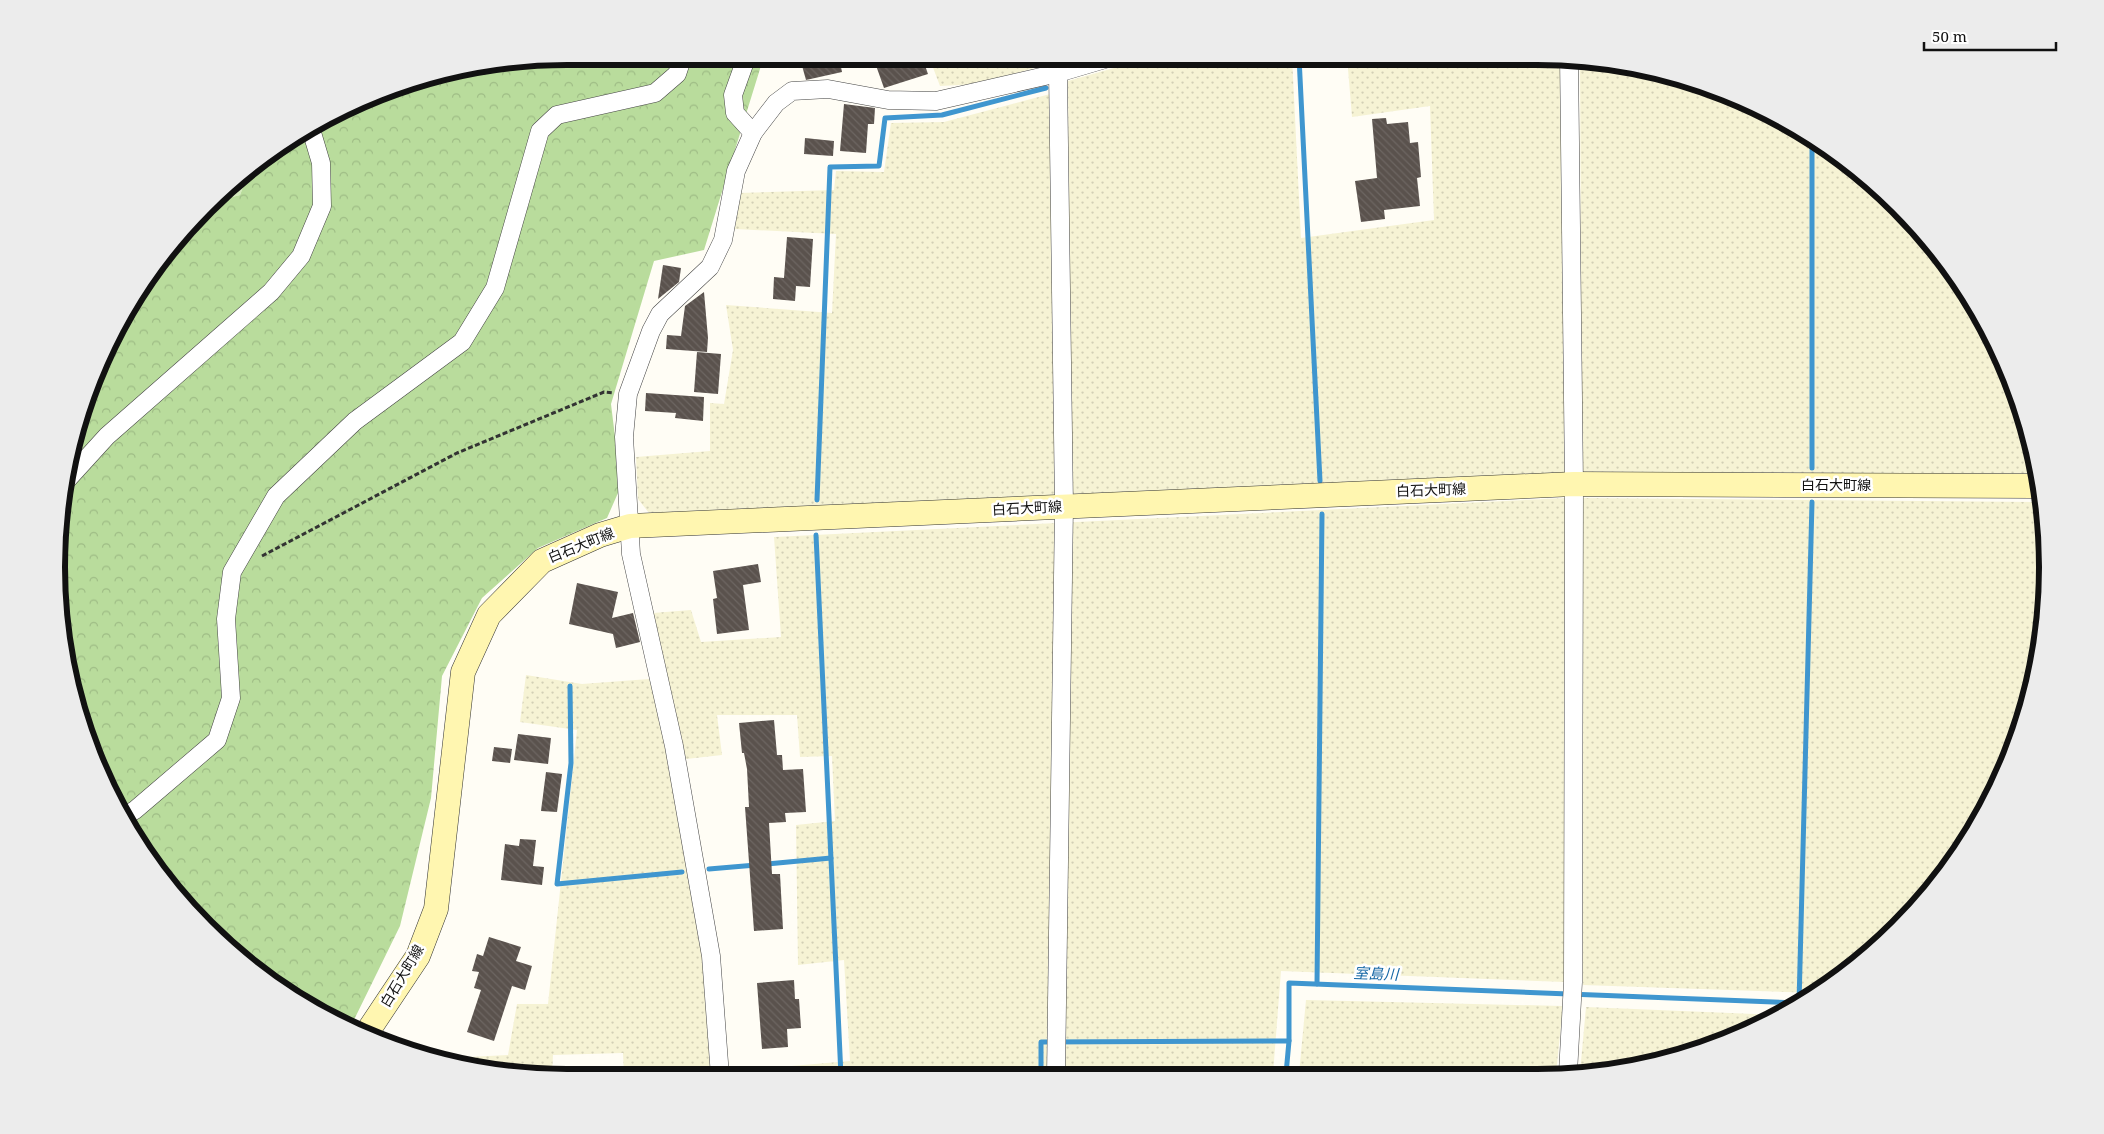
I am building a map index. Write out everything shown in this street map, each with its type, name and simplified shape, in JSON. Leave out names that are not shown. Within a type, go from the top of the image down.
[{"type":"main road","name":"白石大町線","points":[[370,1029],[418,956],[436,910],[463,672],[489,615],[542,561],[600,534],[630,526],[1574,484],[2032,486]]},
{"type":"street","points":[[130,813],[217,740],[232,698],[226,620],[232,572],[276,496],[355,421],[462,342],[495,288],[540,131],[557,115],[655,93],[677,74],[680,65]]},
{"type":"street","points":[[744,65],[733,95],[735,113],[753,133]]},
{"type":"street","points":[[719,1069],[711,956],[674,746],[631,554],[624,437],[628,394],[651,331],[660,314],[710,267],[722,240],[736,171],[753,133],[776,103],[792,91],[828,89],[888,100],[936,101],[1085,65]]},
{"type":"street","points":[[1568,1068],[1573,982],[1574,484],[1569,66]]},
{"type":"street","points":[[1056,1069],[1064,506],[1058,73]]},
{"type":"street","points":[[74,472],[107,436],[271,292],[301,256],[322,206],[321,163],[312,134]]},
{"type":"path","points":[[232,572],[457,453],[604,392],[628,394]]},
{"type":"shaded area","points":[[932,65],[1035,65],[1034,68],[979,84],[940,86]]},
{"type":"shaded area","points":[[1125,65],[1292,65],[1301,238],[1434,220],[1430,106],[1352,117],[1348,65],[1562,66],[1565,477],[1071,494],[1068,81]]},
{"type":"shaded area","points":[[1580,67],[1603,69],[1667,82],[1729,103],[1788,132],[1843,169],[1868,190],[1892,212],[1935,261],[1972,316],[2001,375],[2022,437],[2030,474],[1582,472]]},
{"type":"shaded area","points":[[1050,94],[1056,497],[649,513],[638,499],[636,457],[710,451],[710,403],[724,404],[733,350],[726,305],[832,313],[836,234],[735,229],[739,193],[834,190],[836,171],[884,172],[891,123],[944,122]]},
{"type":"shaded area","points":[[1565,498],[1565,982],[1281,971],[1273,1069],[755,1069],[850,1061],[844,960],[798,965],[796,825],[835,821],[832,756],[800,757],[797,715],[717,715],[722,755],[686,759],[653,613],[691,610],[701,642],[781,637],[774,537]]},
{"type":"shaded area","points":[[1583,498],[2035,502],[2039,567],[2035,633],[2022,697],[2012,728],[2001,759],[1972,818],[1935,873],[1892,922],[1843,965],[1803,992],[1583,985]]},
{"type":"shaded area","points":[[526,675],[582,684],[649,679],[667,740],[706,966],[710,1069],[624,1069],[623,1053],[553,1055],[552,1069],[501,1065],[462,1057],[508,1055],[517,1004],[548,1004],[577,730],[520,722]]},
{"type":"shaded area","points":[[1306,1000],[1563,1006],[1556,1068],[1299,1069]]},
{"type":"shaded area","points":[[1586,1007],[1764,1014],[1729,1031],[1667,1052],[1603,1065],[1581,1067]]},
{"type":"green space","points":[[761,65],[704,250],[654,261],[611,404],[621,486],[607,518],[538,548],[482,598],[442,676],[431,798],[400,926],[353,1021],[316,1002],[261,965],[212,922],[169,873],[132,818],[103,759],[82,697],[69,633],[65,567],[69,501],[82,437],[103,375],[132,316],[169,261],[212,212],[227,198],[240,195],[245,183],[261,169],[316,132],[375,103],[437,82],[501,69],[534,66]]},
{"type":"green space","points":[[245,183],[240,195],[227,198]]},
{"type":"building","points":[[802,65],[841,65],[842,72],[806,80]]},
{"type":"building","points":[[876,65],[925,65],[928,74],[884,88]]},
{"type":"building","points":[[844,104],[875,108],[874,124],[868,124],[866,153],[840,151]]},
{"type":"building","points":[[1386,118],[1387,124],[1408,122],[1410,143],[1418,142],[1421,177],[1417,178],[1420,206],[1384,210],[1385,219],[1361,222],[1355,181],[1377,178],[1372,119]]},
{"type":"building","points":[[805,138],[834,141],[833,156],[804,154]]},
{"type":"building","points":[[787,237],[813,239],[810,287],[796,286],[795,301],[773,299],[774,277],[784,278]]},
{"type":"building","points":[[663,265],[681,268],[679,282],[658,299]]},
{"type":"building","points":[[704,292],[708,338],[707,352],[666,349],[667,335],[681,336],[685,306]]},
{"type":"building","points":[[697,352],[721,354],[718,394],[694,392]]},
{"type":"building","points":[[646,393],[704,397],[703,421],[675,418],[676,413],[645,411]]},
{"type":"building","points":[[758,564],[761,582],[743,585],[749,630],[717,634],[713,599],[717,598],[713,571]]},
{"type":"building","points":[[577,583],[618,592],[612,618],[633,613],[640,642],[616,648],[613,634],[569,624]]},
{"type":"building","points":[[774,720],[777,755],[782,755],[783,770],[803,769],[806,812],[785,813],[786,822],[769,823],[772,874],[780,874],[783,929],[754,931],[745,807],[749,807],[747,769],[744,753],[742,753],[739,723]]},
{"type":"building","points":[[518,734],[551,738],[548,764],[514,760]]},
{"type":"building","points":[[494,747],[512,749],[510,763],[492,761]]},
{"type":"building","points":[[546,772],[562,774],[557,812],[541,811]]},
{"type":"building","points":[[520,839],[536,840],[533,866],[544,867],[542,885],[501,880],[505,844],[519,846]]},
{"type":"building","points":[[489,937],[521,947],[516,961],[532,966],[525,990],[512,986],[494,1041],[467,1032],[481,990],[474,988],[479,972],[472,971],[477,954],[483,956]]},
{"type":"building","points":[[794,980],[795,999],[799,999],[801,1028],[787,1029],[788,1047],[762,1049],[757,983]]},
{"type":"waterway","points":[[1299,65],[1320,481]]},
{"type":"waterway","points":[[817,500],[830,167],[879,166],[885,118],[942,115],[1046,88]]},
{"type":"waterway","points":[[1812,147],[1812,468]]},
{"type":"waterway","points":[[1799,995],[1812,502]]},
{"type":"waterway","points":[[1317,984],[1322,514]]},
{"type":"waterway","points":[[816,535],[841,1069]]},
{"type":"waterway","points":[[570,686],[571,763],[557,884],[682,872]]},
{"type":"waterway","points":[[767,864],[831,858]]},
{"type":"waterway","points":[[709,869],[756,865]]},
{"type":"waterway","name":"室島川","points":[[1041,1069],[1041,1042],[1289,1041],[1289,983],[1787,1003]]},
{"type":"waterway","points":[[1286,1069],[1289,1041]]}]
